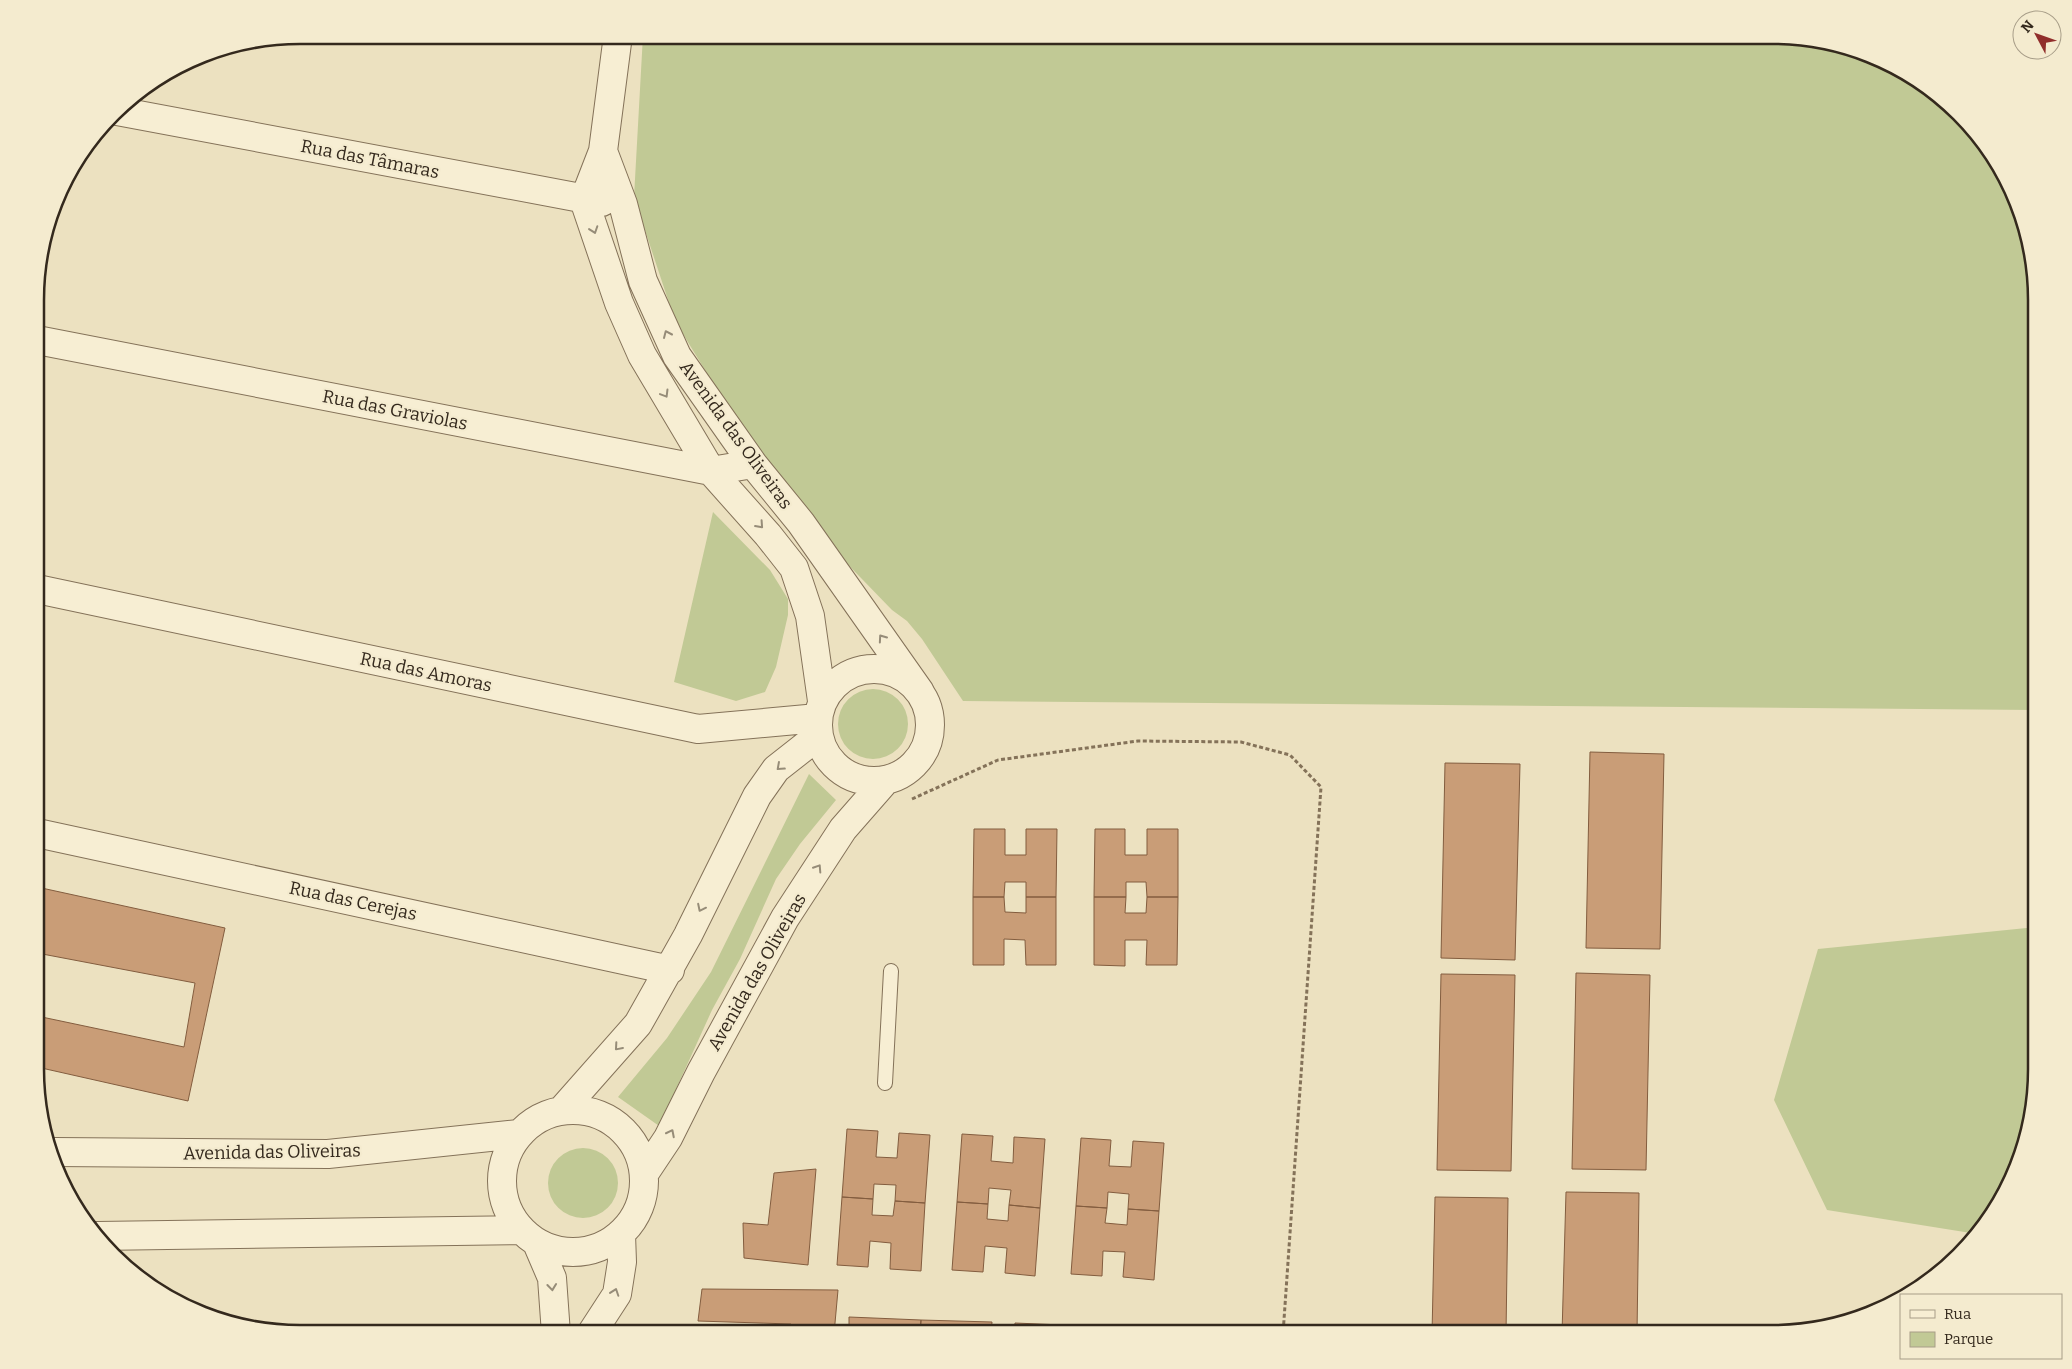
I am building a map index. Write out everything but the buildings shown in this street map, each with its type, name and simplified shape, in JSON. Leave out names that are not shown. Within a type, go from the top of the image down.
[{"type":"street","name":"Avenida das Oliveiras","points":[[604,151],[624,204],[643,281],[677,356],[753,464],[801,522],[920,692],[929,710],[931,729],[926,748],[916,763],[902,774],[885,781],[867,781],[850,777],[835,767],[824,753],[819,719],[810,616],[794,568],[768,535],[711,471],[642,356],[619,303],[584,200],[604,151],[617,44]]},
{"type":"street","name":"Rua das Tâmaras","points":[[125,113],[584,200],[624,204]]},
{"type":"street","name":"Rua das Graviolas","points":[[44,341],[711,471],[753,464]]},
{"type":"street","name":"Rua das Amoras","points":[[44,590],[698,729],[819,719]]},
{"type":"street","name":"Avenida das Oliveiras","points":[[562,1110],[638,1024],[670,970],[757,796],[776,769],[819,719],[834,685],[850,674],[869,668],[888,670],[906,678],[920,692]]},
{"type":"street","name":"Avenida das Oliveiras","points":[[644,1174],[668,1138],[701,1072],[786,918],[843,829],[885,781]]},
{"type":"street","name":"Rua das Cerejas","points":[[44,835],[670,970]]},
{"type":"street","name":"Avenida das Oliveiras","points":[[105,1236],[528,1236],[558,1252],[580,1252],[602,1247],[621,1234],[635,1217],[643,1196],[644,1174],[638,1151],[626,1132],[607,1118],[585,1110],[562,1110],[538,1118],[519,1134],[506,1157],[501,1182],[506,1208],[528,1236],[552,1278],[555,1325]]},
{"type":"street","name":"Avenida das Oliveiras","points":[[57,1152],[328,1154],[519,1134]]},
{"type":"street","points":[[597,1325],[616,1294],[622,1262],[621,1234]]},
{"type":"lane","points":[[885,1083],[891,971]]},
{"type":"path","points":[[907,801],[998,760],[1138,741],[1241,742],[1290,755],[1321,787],[1284,1325]]},
{"type":"green space","points":[[642,44],[1789,44],[1838,52],[1854,57],[1885,70],[1914,87],[1941,107],[1965,131],[1994,172],[2009,202],[2020,234],[2028,283],[2028,710],[963,701],[922,639],[907,621],[892,610],[830,546],[727,406],[675,321],[634,197]]},
{"type":"green space","points":[[713,512],[770,570],[788,599],[788,615],[776,667],[765,692],[736,701],[674,682]]},
{"type":"green space","points":[[873,689],[886,692],[898,699],[905,711],[908,724],[905,737],[898,749],[886,756],[873,759],[860,756],[848,749],[841,737],[838,724],[841,711],[848,699],[860,692]]},
{"type":"green space","points":[[809,774],[836,800],[800,844],[776,879],[740,959],[712,1010],[677,1087],[662,1128],[618,1097],[667,1038],[711,972]]},
{"type":"green space","points":[[2028,928],[2028,1086],[2020,1135],[2002,1182],[1985,1211],[1969,1233],[1827,1210],[1774,1100],[1818,949]]},
{"type":"green space","points":[[583,1148],[596,1151],[608,1158],[615,1170],[618,1183],[615,1196],[608,1208],[596,1215],[583,1218],[570,1215],[558,1208],[551,1196],[548,1183],[551,1170],[558,1158],[570,1151]]}]
